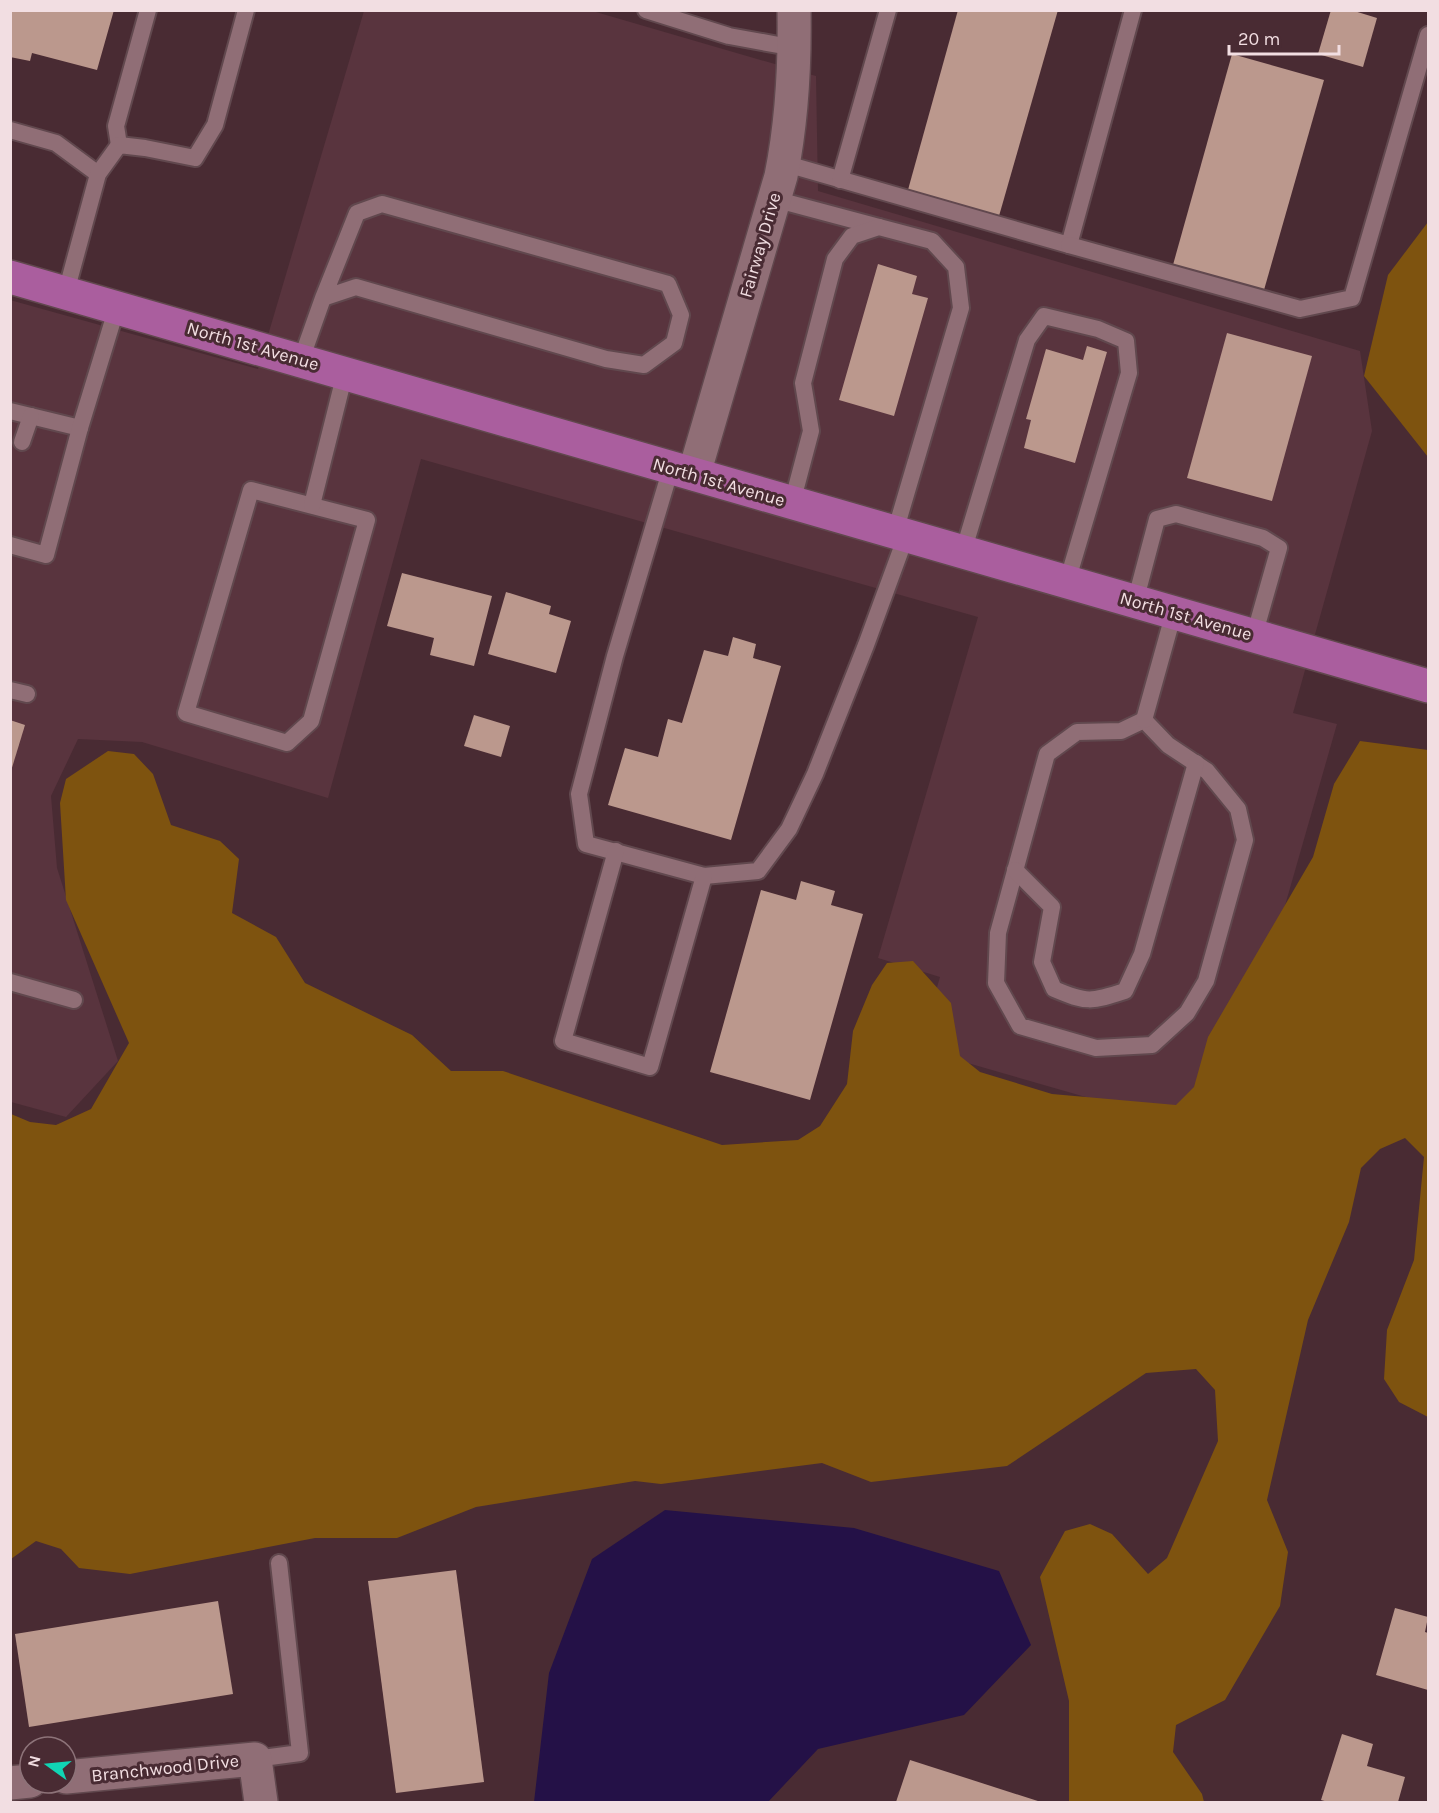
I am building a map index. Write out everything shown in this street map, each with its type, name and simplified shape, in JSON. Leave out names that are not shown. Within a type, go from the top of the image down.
[{"type":"main road","name":"North 1st Avenue","points":[[10,277],[1428,686]]},
{"type":"street","name":"Fairway Drive","points":[[682,471],[774,199],[783,163],[792,111],[794,10]]},
{"type":"street","name":"Branchwood Drive","points":[[78,1776],[255,1759],[261,1803]]},
{"type":"lane","points":[[66,292],[98,174],[119,145],[116,126],[148,10]]},
{"type":"lane","points":[[119,145],[195,158],[215,125],[246,10]]},
{"type":"lane","points":[[646,10],[729,36],[795,48]]},
{"type":"lane","points":[[840,180],[888,10]]},
{"type":"lane","points":[[1069,245],[1133,10]]},
{"type":"lane","points":[[783,163],[1300,309],[1352,298],[1428,36]]},
{"type":"lane","points":[[10,130],[56,143],[98,174]]},
{"type":"lane","points":[[682,471],[615,656],[579,794],[586,843],[704,876],[759,871],[789,829],[815,774],[866,645],[901,534],[961,308],[956,267],[932,241],[774,199]]},
{"type":"lane","points":[[301,360],[322,298],[357,213],[382,204],[668,284],[681,315],[674,343],[644,365],[606,359],[356,287],[322,298]]},
{"type":"lane","points":[[792,503],[811,431],[803,383],[835,259],[852,236],[879,227]]},
{"type":"lane","points":[[10,545],[46,555],[80,428],[117,307]]},
{"type":"lane","points":[[963,552],[1027,340],[1044,316],[1098,329],[1126,341],[1129,373],[1067,582]]},
{"type":"lane","points":[[312,505],[345,373]]},
{"type":"lane","points":[[10,411],[80,428]]},
{"type":"lane","points":[[22,442],[31,416]]},
{"type":"lane","points":[[251,490],[312,505],[367,520],[311,721],[287,743],[186,713],[251,490]]},
{"type":"lane","points":[[1135,602],[1157,519],[1176,514],[1263,538],[1279,548],[1254,636]]},
{"type":"lane","points":[[1144,720],[1168,745],[1207,771],[1238,809],[1245,840],[1206,981],[1187,1013],[1152,1044],[1096,1048],[1020,1026],[996,983],[999,933],[1047,754],[1077,732],[1121,731],[1144,720],[1174,612]]},
{"type":"lane","points":[[1015,870],[1052,907],[1042,962],[1054,989],[1080,1000],[1097,1000],[1125,991],[1142,954],[1196,763]]},
{"type":"lane","points":[[616,851],[563,1041],[650,1067],[704,876]]},
{"type":"lane","points":[[10,982],[74,1000]]},
{"type":"lane","points":[[255,1759],[300,1753],[279,1563]]},
{"type":"shaded area","points":[[589,10],[816,76],[818,191],[1360,351],[1372,431],[1293,713],[1337,724],[1276,937],[1183,1125],[919,1049],[940,977],[878,958],[978,617],[421,459],[328,798],[142,742],[78,739],[51,796],[57,868],[118,1061],[66,1117],[11,1102],[10,300],[258,369],[364,11]]},
{"type":"shaded area","points":[[1428,222],[1428,457],[1364,376],[1388,275]]},
{"type":"shaded area","points":[[1360,741],[1428,750],[1428,1417],[1399,1402],[1384,1379],[1387,1330],[1414,1260],[1424,1157],[1405,1138],[1380,1149],[1361,1168],[1349,1222],[1308,1320],[1267,1500],[1288,1552],[1280,1606],[1225,1700],[1176,1725],[1173,1752],[1202,1794],[1204,1802],[1069,1802],[1069,1701],[1040,1577],[1065,1531],[1090,1524],[1112,1534],[1148,1574],[1167,1558],[1218,1441],[1215,1390],[1196,1369],[1146,1373],[1007,1466],[871,1482],[822,1463],[661,1484],[635,1481],[476,1507],[397,1538],[315,1538],[130,1574],[79,1568],[61,1549],[36,1541],[11,1559],[11,1114],[30,1122],[56,1125],[91,1109],[129,1043],[66,900],[60,803],[66,779],[108,751],[134,754],[153,774],[171,825],[220,841],[239,859],[232,913],[276,937],[305,983],[412,1035],[451,1071],[503,1071],[722,1145],[798,1140],[820,1126],[847,1084],[853,1031],[872,985],[887,963],[913,961],[951,1003],[960,1056],[980,1072],[1052,1094],[1176,1105],[1194,1087],[1208,1037],[1313,857],[1334,784]]},
{"type":"shaded area","points":[[665,1510],[854,1528],[999,1571],[1031,1645],[964,1715],[818,1749],[768,1802],[534,1802],[549,1673],[592,1559]]},
{"type":"building","points":[[10,10],[114,10],[97,70],[32,53],[30,61],[10,57]]},
{"type":"building","points":[[958,10],[1058,10],[997,223],[906,197]]},
{"type":"building","points":[[1331,10],[1351,10],[1377,18],[1363,67],[1318,54]]},
{"type":"building","points":[[1232,54],[1324,80],[1262,297],[1171,272]]},
{"type":"building","points":[[878,264],[917,276],[912,294],[928,298],[894,416],[839,400]]},
{"type":"building","points":[[1227,333],[1312,356],[1272,501],[1187,478]]},
{"type":"building","points":[[1087,346],[1107,352],[1075,463],[1024,448],[1031,420],[1026,419],[1046,349],[1083,360]]},
{"type":"building","points":[[402,573],[492,596],[474,666],[430,655],[434,638],[387,626]]},
{"type":"building","points":[[506,592],[551,606],[549,614],[571,621],[556,673],[488,654]]},
{"type":"building","points":[[733,637],[756,644],[753,658],[781,666],[731,840],[608,805],[625,748],[658,757],[668,719],[682,723],[704,650],[728,656]]},
{"type":"building","points":[[474,715],[510,726],[501,757],[464,746]]},
{"type":"building","points":[[10,720],[25,725],[11,771],[10,771]]},
{"type":"building","points":[[801,881],[835,891],[831,905],[863,914],[810,1100],[710,1072],[761,890],[796,900]]},
{"type":"building","points":[[456,1570],[484,1782],[396,1793],[368,1581]]},
{"type":"building","points":[[218,1601],[233,1694],[29,1727],[15,1634]]},
{"type":"building","points":[[1395,1608],[1428,1617],[1425,1632],[1428,1633],[1428,1690],[1376,1675]]},
{"type":"building","points":[[1342,1734],[1373,1744],[1367,1766],[1405,1777],[1398,1802],[1328,1802],[1321,1800]]},
{"type":"building","points":[[910,1760],[1041,1802],[896,1802]]}]
